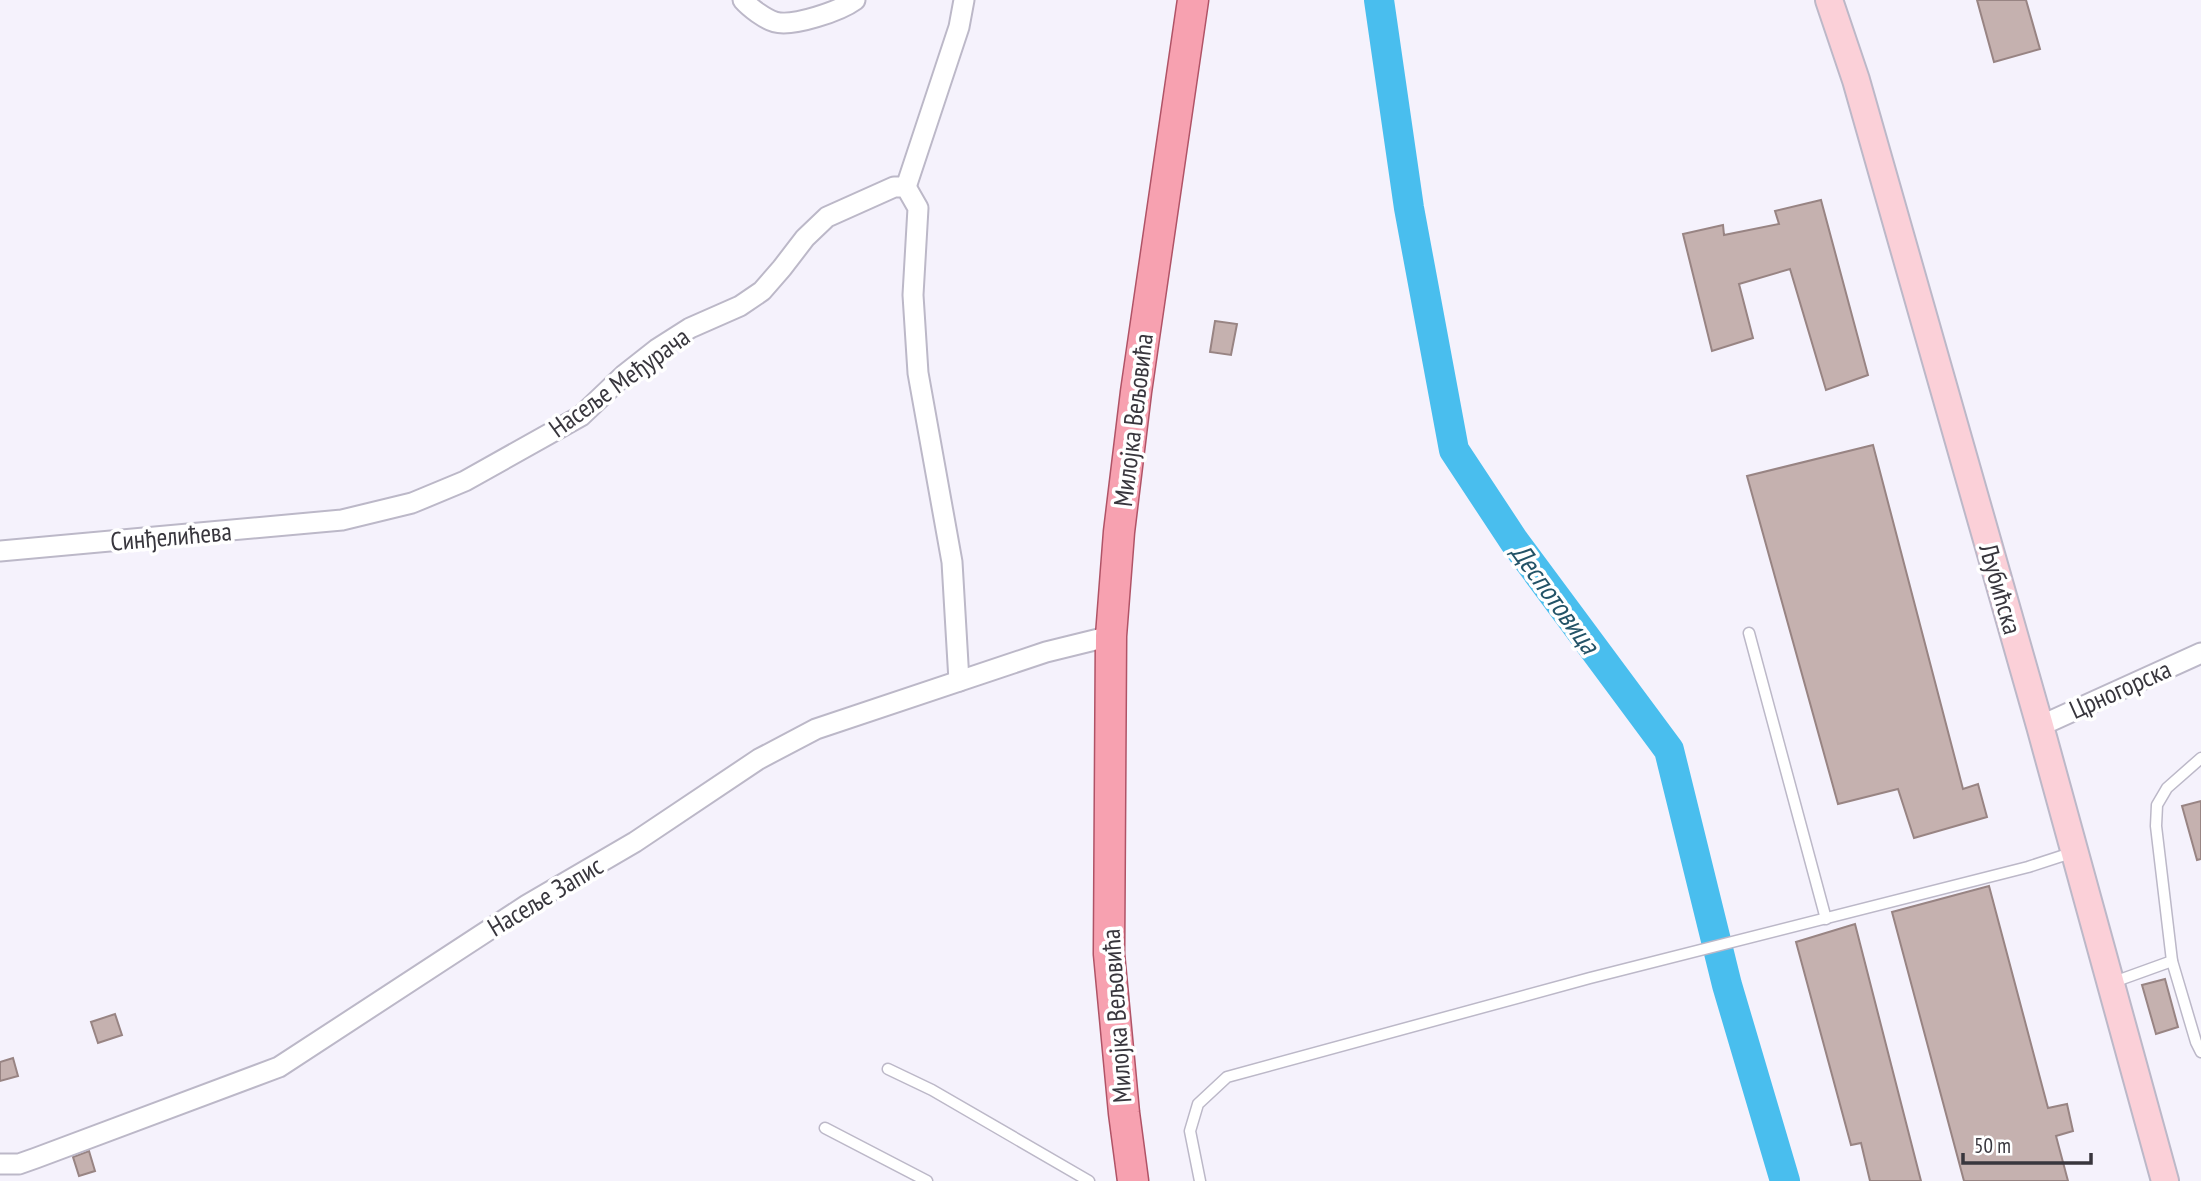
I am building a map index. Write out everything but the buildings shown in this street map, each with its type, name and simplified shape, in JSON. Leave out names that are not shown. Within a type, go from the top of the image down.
[{"type":"main road","name":"Милојка Вељовића","points":[[1133,1181],[1110,954],[1111,636],[1119,532],[1136,392],[1193,0]]},
{"type":"street","points":[[743,0],[776,22],[806,20],[844,8],[855,0]]},
{"type":"street","points":[[959,681],[952,562],[918,373],[913,295],[918,208],[906,187],[959,27],[964,0]]},
{"type":"street","name":"Љубићска","points":[[1829,0],[1856,80],[2040,726],[2165,1181]]},
{"type":"street","name":"Насеље Међурача","points":[[342,520],[412,503],[465,481],[581,416],[624,375],[657,349],[690,328],[740,306],[762,291],[804,238],[827,217],[894,187],[906,187]]},
{"type":"street","name":"Синђелићева","points":[[0,551],[342,520]]},
{"type":"street","name":"Насеље Запис","points":[[6,1170],[279,1067],[527,905],[635,842],[760,759],[816,730],[1046,652],[1111,636]]},
{"type":"street","name":"Црногорска","points":[[2040,726],[2201,653]]},
{"type":"lane","points":[[1749,633],[1826,919]]},
{"type":"lane","points":[[2201,758],[2167,788],[2157,805],[2155,826],[2172,961],[2201,1052]]},
{"type":"lane","points":[[1200,1181],[1190,1131],[1198,1104],[1227,1077],[1590,978],[2028,867],[2074,852]]},
{"type":"lane","points":[[2110,984],[2172,961]]},
{"type":"lane","points":[[888,1069],[932,1090],[1089,1181]]},
{"type":"lane","points":[[825,1128],[927,1181]]},
{"type":"waterway","name":"Деспотовица","points":[[1379,0],[1409,208],[1454,450],[1514,541],[1669,750],[1727,985],[1785,1181]]}]
